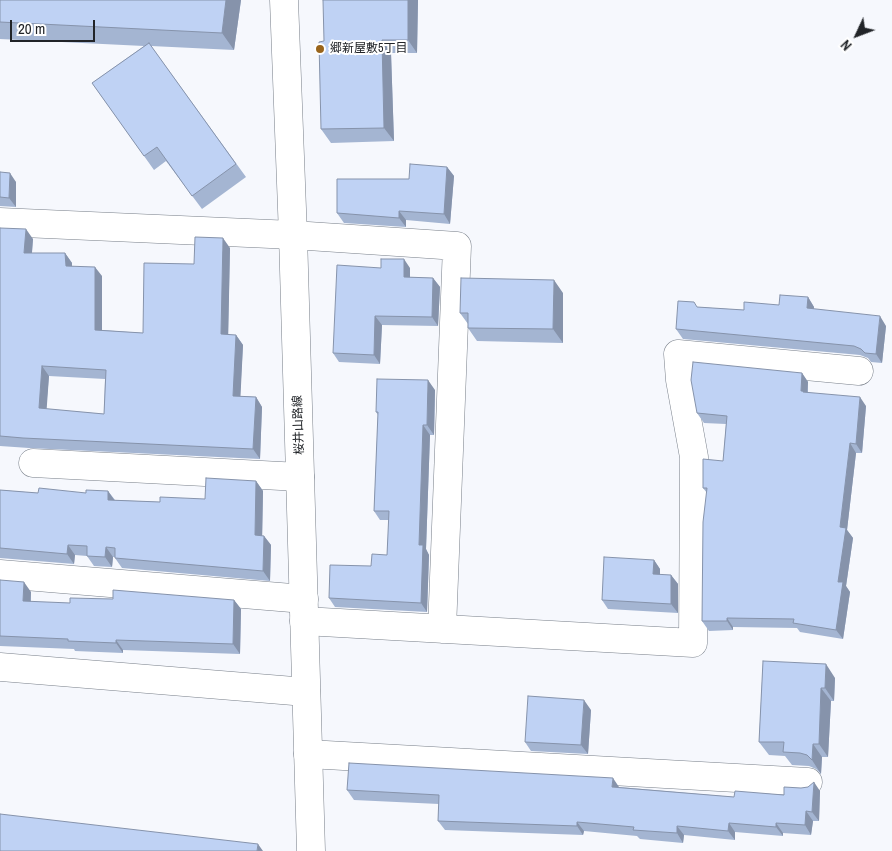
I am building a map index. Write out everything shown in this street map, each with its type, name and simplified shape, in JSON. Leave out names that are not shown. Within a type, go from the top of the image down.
[{"type":"street","name":"桜井山路線","points":[[284,0],[293,235],[311,851]]},
{"type":"street","points":[[0,222],[293,235],[457,246],[442,629]]},
{"type":"street","points":[[0,574],[304,610],[442,629],[693,643],[694,457],[680,380],[678,354],[859,371]]},
{"type":"street","points":[[33,463],[300,477]]},
{"type":"street","points":[[0,667],[306,692]]},
{"type":"street","points":[[308,754],[808,782]]},
{"type":"building","points":[[0,0],[226,0],[222,33],[0,22]]},
{"type":"building","points":[[323,0],[408,0],[408,40],[382,40],[384,128],[321,129],[319,42],[324,41]]},
{"type":"building","points":[[149,43],[236,164],[192,196],[157,147],[144,156],[92,83]]},
{"type":"building","points":[[410,164],[447,167],[444,214],[399,211],[399,218],[337,213],[337,179],[409,179]]},
{"type":"building","points":[[0,172],[10,173],[9,198],[0,197]]},
{"type":"building","points":[[0,228],[26,229],[24,253],[65,253],[66,266],[95,267],[95,330],[143,333],[144,263],[194,264],[195,237],[223,238],[221,334],[236,335],[233,396],[256,397],[253,449],[0,436]],"holes":[[[42,366],[106,370],[104,414],[39,408]]]},
{"type":"building","points":[[381,259],[404,259],[404,277],[433,278],[432,317],[375,316],[374,355],[333,353],[337,265],[381,268]]},
{"type":"building","points":[[461,278],[554,280],[553,329],[468,328],[468,313],[460,313]]},
{"type":"building","points":[[780,295],[808,297],[807,308],[880,316],[876,354],[865,353],[854,346],[676,329],[678,301],[694,302],[697,307],[744,310],[744,302],[779,305]]},
{"type":"building","points":[[693,362],[802,373],[801,391],[803,392],[860,397],[856,444],[850,443],[840,527],[846,528],[838,582],[843,582],[836,630],[793,623],[794,619],[727,618],[727,621],[702,621],[703,522],[707,488],[703,488],[703,459],[723,461],[727,416],[697,413],[691,380]]},
{"type":"building","points":[[377,379],[428,380],[427,425],[423,425],[419,545],[423,545],[421,603],[329,598],[330,565],[371,566],[372,554],[387,555],[389,511],[374,511],[378,412],[376,412]]},
{"type":"building","points":[[206,478],[256,481],[255,535],[264,536],[263,571],[115,558],[115,548],[106,547],[105,557],[87,556],[87,546],[68,545],[67,554],[0,548],[0,490],[38,493],[39,488],[86,493],[86,490],[108,491],[108,500],[160,502],[160,497],[205,499]]},
{"type":"building","points":[[604,557],[654,560],[653,574],[671,575],[671,604],[602,600]]},
{"type":"building","points":[[0,580],[24,582],[23,601],[70,603],[70,598],[113,599],[113,590],[234,600],[233,644],[116,640],[116,643],[0,636]]},
{"type":"building","points":[[763,661],[826,664],[825,688],[821,688],[819,744],[813,744],[812,760],[807,755],[800,753],[783,752],[784,742],[759,742]]},
{"type":"building","points":[[528,696],[584,700],[581,745],[525,742]]},
{"type":"building","points":[[349,763],[613,778],[612,787],[734,797],[735,791],[784,795],[784,787],[808,787],[814,782],[812,812],[806,811],[805,825],[776,823],[776,827],[729,823],[728,831],[677,826],[677,833],[633,830],[634,827],[577,822],[577,826],[438,821],[439,795],[347,790]]},
{"type":"building","points":[[0,814],[258,844],[257,851],[0,851]]},
{"type":"place","name":"郷新屋敷5丁目","points":[[320,49]]}]
